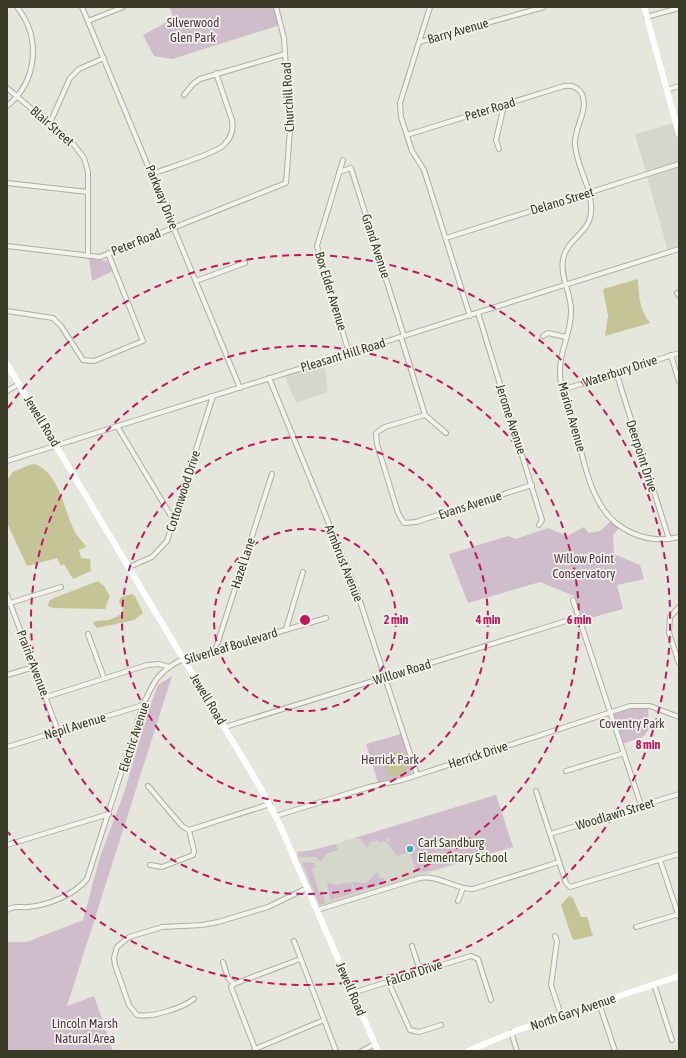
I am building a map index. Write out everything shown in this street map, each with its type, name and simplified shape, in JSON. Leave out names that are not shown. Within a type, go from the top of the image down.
[{"type":"street","points":[[7,106],[17,96],[29,76],[34,54],[31,32],[25,18],[17,7]]},
{"type":"street","name":"Parkway Drive","points":[[82,7],[240,388]]},
{"type":"street","points":[[88,21],[123,7]]},
{"type":"street","name":"Churchill Road","points":[[276,7],[284,38],[290,130],[286,167],[288,180],[283,186]]},
{"type":"street","points":[[430,7],[400,103],[401,117],[412,151],[424,170],[470,316]]},
{"type":"street","name":"Barry Avenue","points":[[419,42],[544,7]]},
{"type":"street","points":[[644,7],[679,134]]},
{"type":"street","points":[[646,17],[679,8]]},
{"type":"street","points":[[184,95],[196,81],[216,73],[285,54]]},
{"type":"street","points":[[50,123],[70,78],[79,69],[104,58]]},
{"type":"street","points":[[152,174],[218,150],[230,139],[233,127],[232,120],[216,73]]},
{"type":"street","name":"Peter Road","points":[[407,135],[564,86],[574,86]]},
{"type":"street","name":"Marion Avenue","points":[[574,86],[582,95],[584,106],[576,134],[575,146],[589,193],[592,210],[591,219],[571,244],[563,260],[571,310],[560,362],[562,390],[594,491],[602,508],[611,519],[627,531],[648,538],[669,539],[679,537]]},
{"type":"street","points":[[667,90],[679,86]]},
{"type":"street","name":"Blair Street","points":[[7,88],[50,123],[82,155],[87,166],[88,256]]},
{"type":"street","points":[[499,149],[496,140],[504,105]]},
{"type":"street","name":"Box Elder Avenue","points":[[343,160],[317,246],[349,353]]},
{"type":"street","name":"Delano Street","points":[[446,238],[679,164]]},
{"type":"street","name":"Grand Avenue","points":[[339,172],[351,168],[403,336],[425,415]]},
{"type":"street","points":[[7,183],[88,192]]},
{"type":"street","name":"Peter Road","points":[[7,246],[100,257],[174,227],[283,186]]},
{"type":"street","name":"Pleasant Hill Road","points":[[7,461],[679,249]]},
{"type":"street","points":[[7,311],[53,318],[61,326],[84,360],[94,360],[143,341],[108,253]]},
{"type":"street","points":[[196,281],[245,263]]},
{"type":"street","name":"Jerome Avenue","points":[[478,313],[532,485],[542,520],[539,525]]},
{"type":"street","points":[[543,336],[548,333],[566,337]]},
{"type":"street","name":"Waterbury Drive","points":[[562,390],[679,353]]},
{"type":"street","points":[[670,355],[679,382]]},
{"type":"street","name":"Jewell Road","points":[[7,364],[270,804],[317,910],[375,1049]]},
{"type":"street","name":"Deerpoint Drive","points":[[616,372],[669,539]]},
{"type":"street","name":"Armbrust Avenue","points":[[269,378],[356,592],[417,775]]},
{"type":"street","points":[[7,391],[19,384]]},
{"type":"street","name":"Cottonwood Drive","points":[[129,567],[149,559],[158,553],[167,541],[213,396]]},
{"type":"street","points":[[425,415],[446,433]]},
{"type":"street","name":"Evans Avenue","points":[[425,415],[386,427],[376,433],[376,444],[398,513],[404,523],[416,522],[532,485]]},
{"type":"street","points":[[117,426],[174,521]]},
{"type":"street","name":"Hazel Lane","points":[[215,651],[272,474]]},
{"type":"street","points":[[286,629],[303,572]]},
{"type":"street","points":[[9,604],[61,587]]},
{"type":"street","name":"Prairie Avenue","points":[[7,595],[9,604],[58,731]]},
{"type":"street","points":[[573,600],[642,805]]},
{"type":"street","points":[[679,607],[670,617],[669,633],[679,663]]},
{"type":"street","name":"Willow Road","points":[[225,727],[579,617]]},
{"type":"street","name":"Silverleaf Boulevard","points":[[46,697],[153,664],[166,665],[169,667],[184,660],[326,618]]},
{"type":"street","points":[[88,634],[104,678]]},
{"type":"street","points":[[7,675],[34,667]]},
{"type":"street","name":"Electric Avenue","points":[[7,910],[11,907],[28,907],[41,904],[71,894],[80,888],[87,879],[143,705],[156,679],[169,667]]},
{"type":"street","name":"Nepil Avenue","points":[[7,747],[143,705]]},
{"type":"street","name":"Herrick Drive","points":[[276,816],[369,787],[417,775],[611,712],[642,705],[650,706],[679,717]]},
{"type":"street","points":[[566,771],[624,753]]},
{"type":"street","points":[[148,786],[182,826],[189,830],[194,851],[192,855],[162,867],[150,865]]},
{"type":"street","points":[[536,791],[566,882],[570,887],[679,854]]},
{"type":"street","name":"Woodlawn Street","points":[[550,834],[679,794]]},
{"type":"street","points":[[189,830],[270,804]]},
{"type":"street","points":[[7,845],[109,814]]},
{"type":"street","points":[[636,927],[679,915],[660,860]]},
{"type":"street","points":[[317,910],[420,878],[436,878],[463,888],[483,887],[559,862]]},
{"type":"street","points":[[194,999],[188,1004],[150,1016],[137,1015],[129,1005],[115,965],[114,958],[117,947],[129,937],[162,926],[210,924],[268,907],[307,888]]},
{"type":"street","points":[[458,901],[463,888]]},
{"type":"street","points":[[555,936],[557,941],[552,988],[561,1015]]},
{"type":"street","points":[[294,941],[336,1051]]},
{"type":"street","points":[[412,946],[420,971]]},
{"type":"street","name":"Falcon Drive","points":[[352,992],[468,956],[476,957],[491,1000]]},
{"type":"street","points":[[300,959],[234,984],[231,987],[232,993],[241,1008],[255,1050],[324,1020]]},
{"type":"street","points":[[223,962],[228,978],[234,984]]},
{"type":"street","name":"North Gary Avenue","points":[[468,1051],[511,1032],[679,976]]},
{"type":"street","points":[[388,981],[410,1030],[419,1032],[441,1025]]},
{"type":"street","points":[[654,984],[672,1040]]},
{"type":"street","points":[[599,1003],[615,1051]]},
{"type":"street","points":[[511,1032],[517,1051]]},
{"type":"street","points":[[362,1051],[375,1049]]},
{"type":"shaded area","points":[[674,123],[679,139],[679,248],[668,251],[635,134]]},
{"type":"shaded area","points":[[638,279],[639,297],[646,318],[650,323],[605,336],[608,316],[603,289]]},
{"type":"shaded area","points":[[324,363],[328,392],[296,403],[284,375]]},
{"type":"shaded area","points":[[35,464],[44,469],[51,476],[75,532],[86,547],[79,550],[81,558],[90,559],[91,571],[73,579],[64,564],[61,566],[57,558],[27,566],[7,523],[7,480],[13,472]]},
{"type":"shaded area","points":[[98,581],[104,586],[110,596],[105,609],[53,608],[48,606],[49,601],[54,598]]},
{"type":"shaded area","points":[[132,594],[135,596],[143,613],[134,620],[97,628],[93,623],[96,621],[109,620],[122,614],[123,608],[119,602],[121,597]]},
{"type":"shaded area","points":[[396,751],[404,754],[409,767],[402,775],[391,777],[385,765],[386,759]]},
{"type":"shaded area","name":"Carl Sandburg Elementary School","points":[[496,795],[513,847],[317,907],[295,856]]},
{"type":"shaded area","points":[[569,896],[573,898],[581,917],[587,917],[593,935],[592,936],[575,940],[572,938],[561,905]]},
{"type":"green space","name":"Silverwood Glen Park","points":[[169,7],[274,7],[280,25],[172,59],[154,56],[143,35],[174,18]]},
{"type":"green space","points":[[89,258],[107,261],[113,271],[92,281]]},
{"type":"green space","name":"Willow Point Conservatory","points":[[611,521],[619,528],[613,535],[614,554],[640,565],[644,579],[617,585],[623,609],[583,620],[574,596],[540,582],[468,603],[449,554],[508,536],[516,539],[548,528],[567,536],[584,527],[589,533],[600,531]]},
{"type":"green space","name":"Lincoln Marsh Natural Area","points":[[172,676],[67,1006],[94,996],[113,1051],[7,1051],[7,942],[27,942],[83,920],[100,857],[124,793],[148,711],[158,685]]},
{"type":"green space","name":"Coventry Park","points":[[648,706],[649,729],[643,737],[622,744],[612,713],[630,707]]},
{"type":"green space","name":"Herrick Park","points":[[401,734],[412,767],[411,773],[403,777],[378,783],[366,744]]},
{"type":"green space","points":[[496,795],[513,847],[429,871],[416,872],[410,852],[397,856],[384,841],[379,843],[378,840],[373,842],[372,840],[367,848],[361,839],[355,838]]},
{"type":"green space","points":[[336,844],[338,850],[326,854],[321,861],[316,857],[299,857],[297,852],[313,850]]},
{"type":"green space","points":[[302,862],[314,863],[315,868],[312,869],[319,892],[322,891],[325,902],[324,904],[320,904],[318,901]]},
{"type":"green space","points":[[378,872],[380,878],[384,878],[384,884],[355,892],[352,882],[366,883]]},
{"type":"green space","points":[[327,882],[336,885],[351,882],[354,893],[330,900]]},
{"type":"place","name":"Carl Sandburg Elementary School","points":[[410,849]]}]
